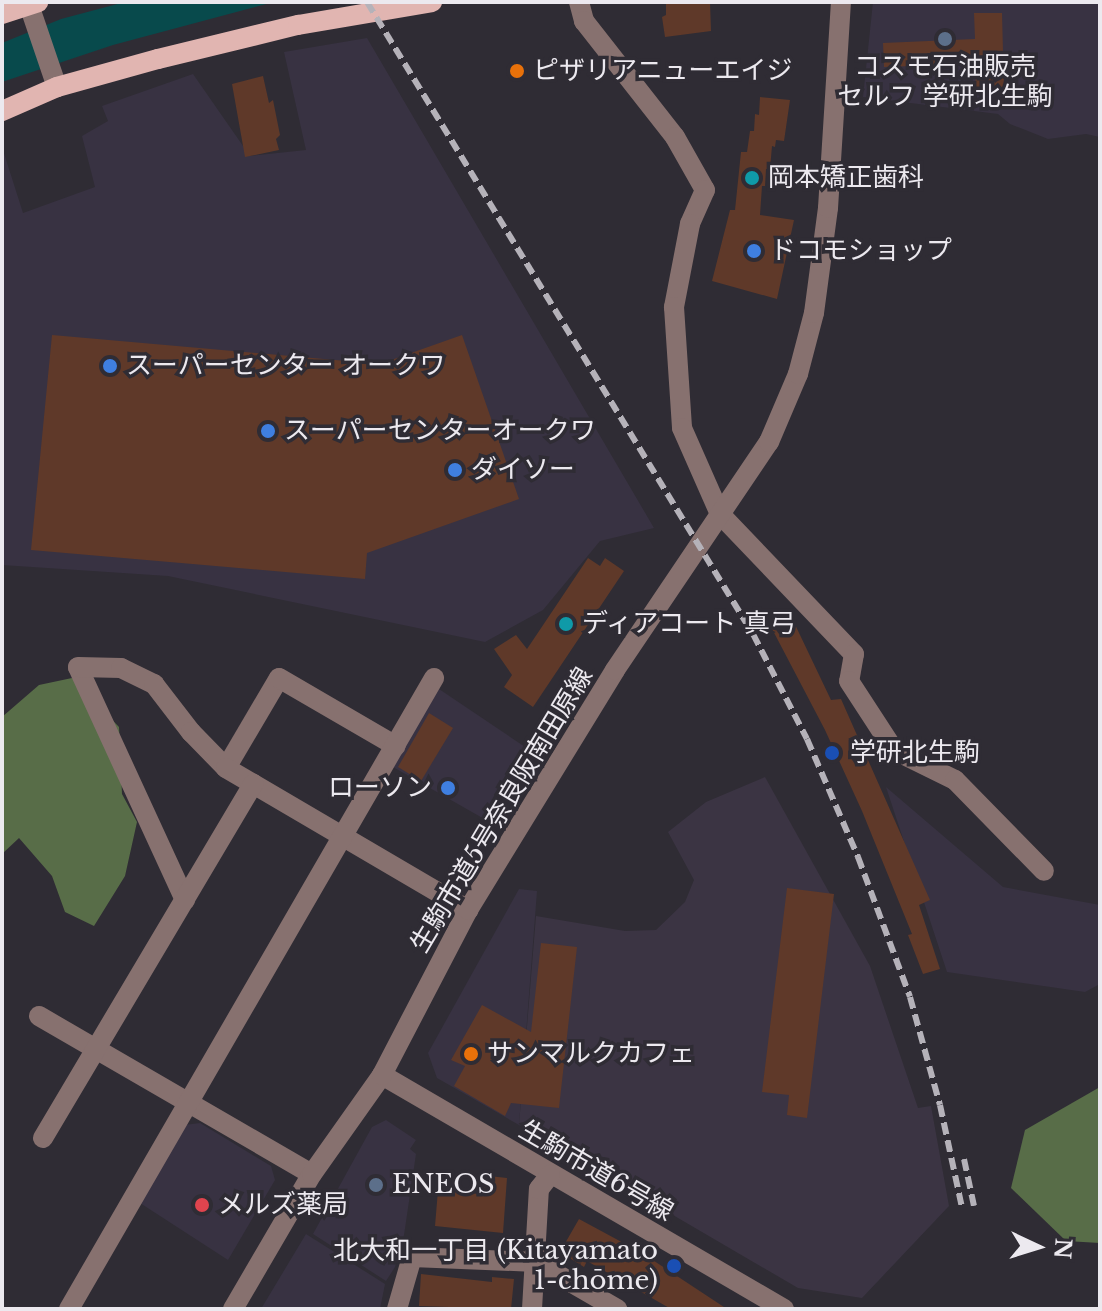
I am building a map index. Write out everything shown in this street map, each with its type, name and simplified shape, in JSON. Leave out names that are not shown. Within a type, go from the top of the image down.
[{"type":"main road","points":[[2,111],[57,87],[204,47],[365,7],[432,2]]},
{"type":"main road","points":[[2,14],[32,3]]},
{"type":"street","points":[[579,2],[584,21],[675,137],[705,190],[690,224],[674,307],[682,428],[720,514],[854,654],[849,681],[894,750],[955,780],[1044,871]]},
{"type":"street","name":"生駒市道5号奈良阪南田原線","points":[[233,1309],[312,1174],[382,1075],[468,910],[615,670],[769,442],[798,374],[814,313],[828,208],[841,2]]},
{"type":"street","points":[[32,3],[57,87]]},
{"type":"street","points":[[185,900],[78,667],[121,668],[154,684],[191,732],[226,768],[468,910]]},
{"type":"street","points":[[226,768],[279,678],[396,746]]},
{"type":"street","points":[[69,1309],[434,678]]},
{"type":"street","points":[[43,1138],[253,784]]},
{"type":"street","points":[[39,1016],[186,1104],[312,1174]]},
{"type":"street","name":"生駒市道6号線","points":[[382,1075],[784,1309]]},
{"type":"street","points":[[532,1309],[539,1189],[550,1175]]},
{"type":"street","points":[[397,1309],[412,1257],[536,1262],[617,1309]]},
{"type":"shaded area","points":[[873,2],[1100,2],[1100,137],[1086,134],[1048,139],[1010,124],[998,114],[863,97]]},
{"type":"shaded area","points":[[367,38],[654,528],[600,541],[543,610],[485,642],[168,576],[2,565],[2,147],[23,213],[95,187],[82,136],[108,121],[102,106],[193,74],[250,156],[306,150],[284,52]]},
{"type":"shaded area","points":[[439,689],[528,749],[486,820],[393,767]]},
{"type":"shaded area","points":[[765,777],[870,966],[918,1108],[931,1106],[949,1206],[862,1298],[798,1288],[519,1125],[536,916],[625,931],[656,930],[685,902],[694,880],[668,832],[706,802]]},
{"type":"shaded area","points":[[886,787],[1003,887],[1100,905],[1100,984],[1085,992],[947,972]]},
{"type":"shaded area","points":[[519,889],[537,891],[519,1125],[437,1078],[428,1053]]},
{"type":"shaded area","points":[[386,1120],[416,1140],[410,1149],[416,1154],[404,1235],[395,1267],[386,1281],[313,1234],[372,1127]]},
{"type":"shaded area","points":[[200,1123],[271,1166],[275,1180],[228,1260],[140,1203],[184,1125]]},
{"type":"shaded area","points":[[306,1234],[385,1284],[380,1309],[261,1309]]},
{"type":"green space","points":[[72,678],[119,727],[122,794],[137,822],[125,876],[94,926],[65,912],[52,876],[19,838],[2,854],[2,717],[39,685]]},
{"type":"green space","points":[[1100,1087],[1100,1243],[1066,1241],[1011,1188],[1025,1130]]},
{"type":"water","points":[[125,2],[274,2],[113,45],[2,82],[2,43],[61,19]]},
{"type":"building","points":[[666,2],[710,2],[711,31],[665,37],[662,17],[666,15]]},
{"type":"building","points":[[974,13],[1002,13],[1004,90],[976,90],[975,64],[884,67],[883,43],[975,39]]},
{"type":"building","points":[[263,76],[269,103],[273,100],[280,135],[276,139],[279,150],[245,157],[232,84]]},
{"type":"building","name":"ドコモショップ","points":[[760,97],[790,100],[784,141],[776,140],[775,147],[772,146],[770,169],[766,169],[760,215],[794,220],[777,299],[712,281],[730,210],[735,210],[741,152],[747,152],[750,131],[754,131],[755,114],[759,115]]},
{"type":"building","name":"スーパーセンターオークワ","points":[[52,335],[380,364],[462,335],[519,499],[367,553],[365,579],[31,550]]},
{"type":"building","name":"ディアコート 真弓","points":[[588,558],[600,566],[605,558],[624,571],[533,707],[504,687],[512,675],[494,649],[516,635],[527,649]]},
{"type":"building","points":[[790,614],[831,700],[841,699],[930,900],[919,905],[940,969],[923,974],[908,935],[912,934],[862,811],[825,730],[770,625]]},
{"type":"building","points":[[429,713],[453,728],[421,781],[398,767]]},
{"type":"building","points":[[787,888],[834,894],[807,1118],[787,1115],[789,1095],[762,1092]]},
{"type":"building","points":[[541,943],[577,947],[559,1108],[511,1103],[505,1116],[454,1086],[465,1066],[451,1060],[482,1005],[531,1032]]},
{"type":"building","points":[[480,1175],[507,1178],[503,1233],[435,1226],[438,1190],[479,1194]]},
{"type":"building","points":[[579,1219],[642,1253],[727,1309],[671,1309],[587,1261],[584,1267],[560,1252]]},
{"type":"building","points":[[421,1274],[492,1282],[492,1277],[514,1279],[511,1309],[419,1306]]},
{"type":"railway","points":[[367,2],[753,634],[807,739],[858,857],[910,997],[940,1105],[962,1208]]},
{"type":"railway","points":[[964,1159],[974,1206]]},
{"type":"place","name":"コスモ石油販売 セルフ 学研北生駒","points":[[945,39]]},
{"type":"place","name":"ピザリアニューエイジ","points":[[517,71]]},
{"type":"place","name":"岡本矯正歯科","points":[[752,178]]},
{"type":"place","name":"ドコモショップ","points":[[754,251]]},
{"type":"place","name":"スーパーセンター オークワ","points":[[110,366]]},
{"type":"place","name":"スーパーセンターオークワ","points":[[268,431]]},
{"type":"place","name":"ダイソー","points":[[455,470]]},
{"type":"place","name":"ディアコート 真弓","points":[[566,624]]},
{"type":"place","name":"学研北生駒","points":[[832,753]]},
{"type":"place","name":"ローソン","points":[[448,788]]},
{"type":"place","name":"サンマルクカフェ","points":[[471,1054]]},
{"type":"place","name":"ENEOS","points":[[376,1185]]},
{"type":"place","name":"メルズ薬局","points":[[202,1205]]},
{"type":"place","name":"北大和一丁目 (Kitayamato 1-chōme)","points":[[674,1266]]}]
